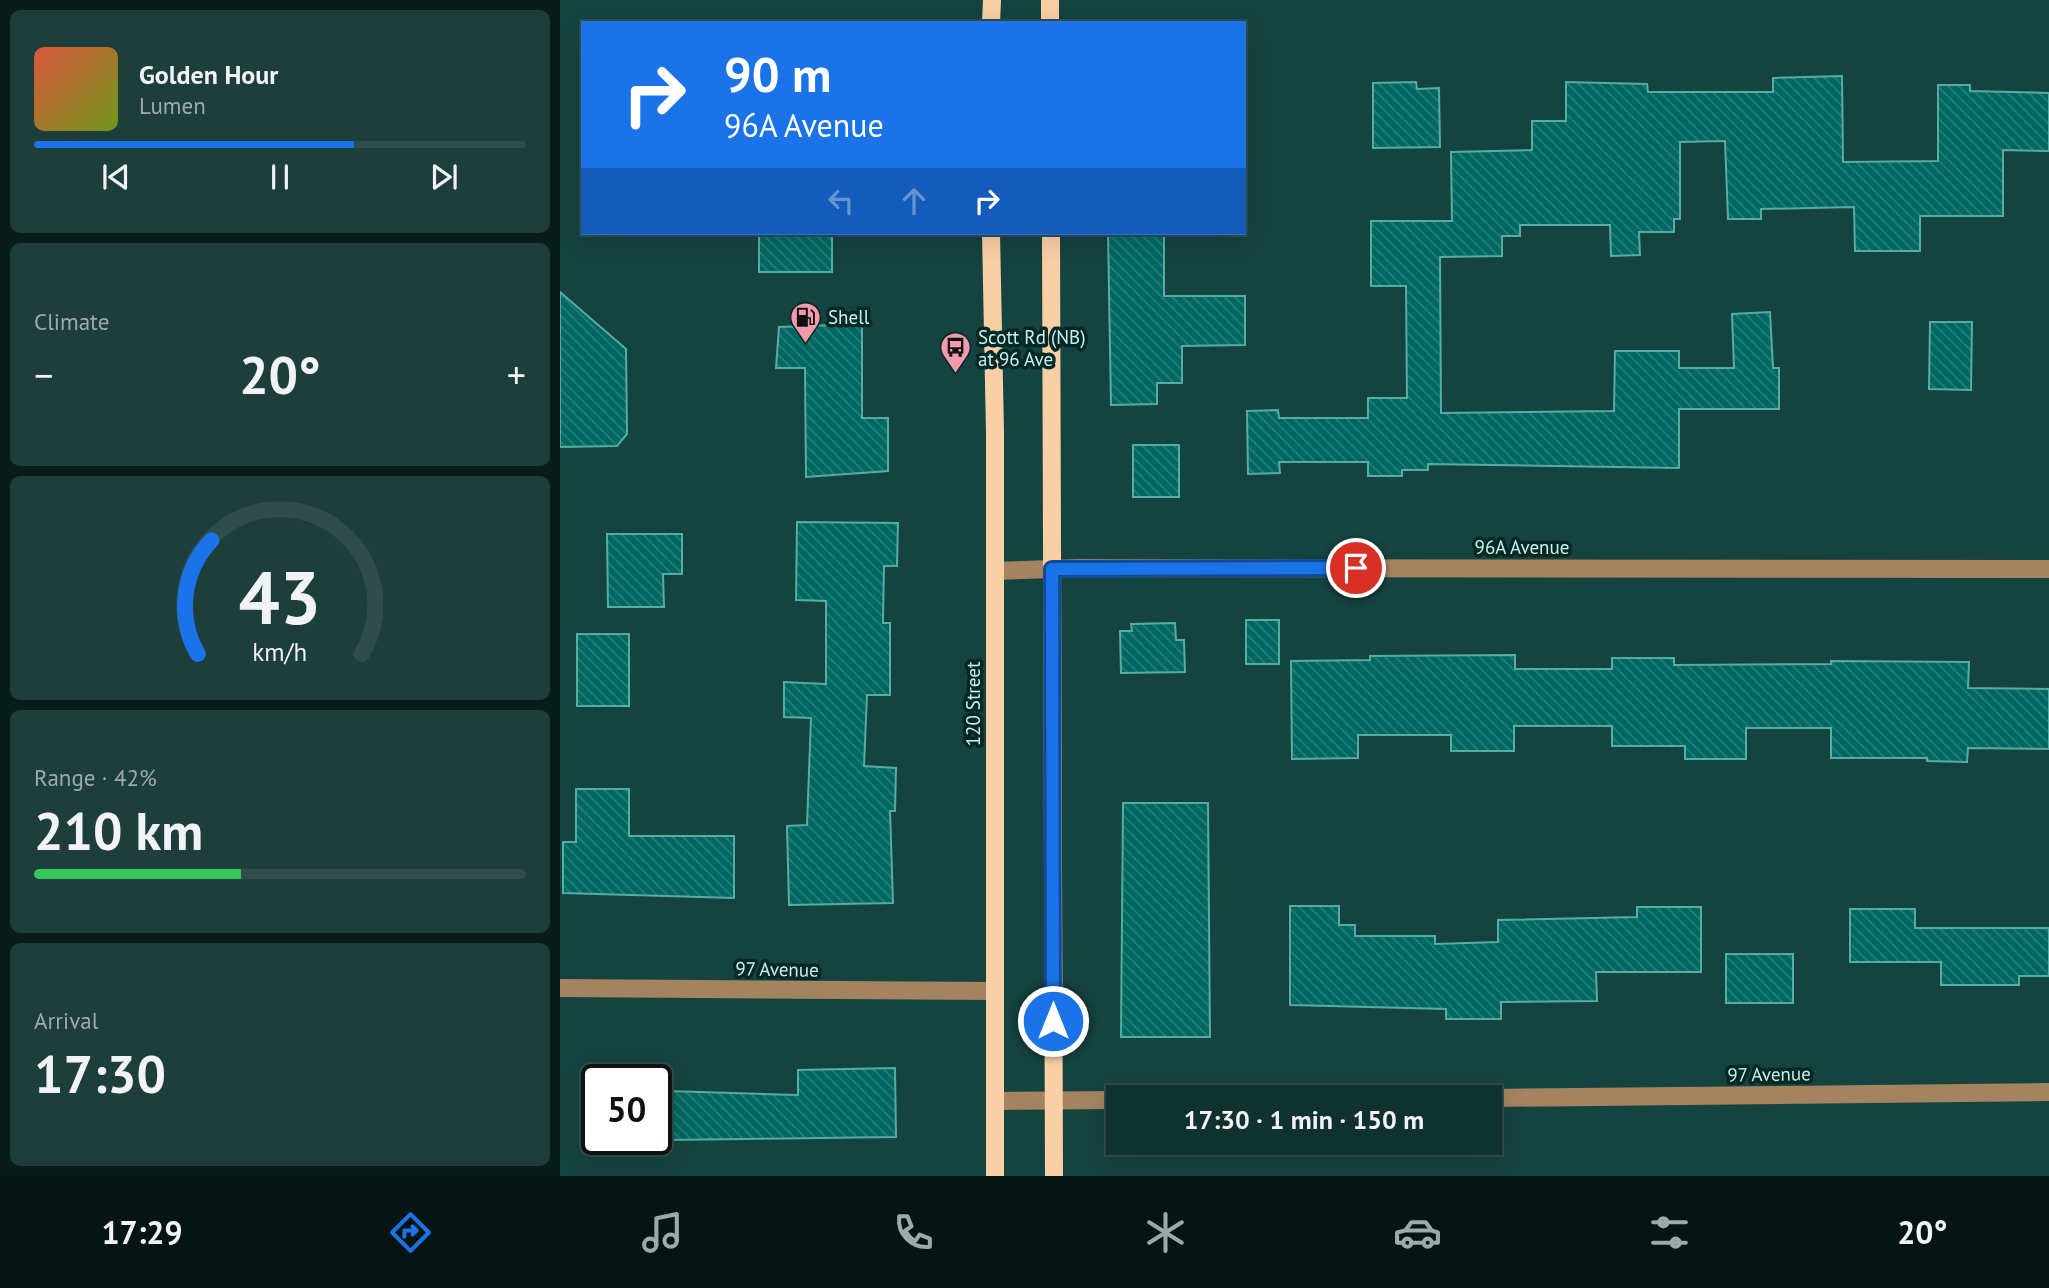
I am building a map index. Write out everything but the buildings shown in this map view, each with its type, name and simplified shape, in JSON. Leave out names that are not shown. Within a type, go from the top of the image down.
[{"type":"main road","points":[[991,21],[992,0]]},
{"type":"main road","points":[[1050,0],[1050,21]]},
{"type":"main road","name":"120 Street","points":[[990,235],[995,571],[995,1176]]},
{"type":"main road","points":[[1051,235],[1054,1176]]},
{"type":"street","name":"96A Avenue","points":[[995,571],[2049,569]]},
{"type":"street","name":"97 Avenue","points":[[560,988],[993,991]]},
{"type":"street","name":"97 Avenue","points":[[1502,1098],[2049,1092]]},
{"type":"street","points":[[995,1101],[1106,1100]]},
{"type":"place","name":"Shell","points":[[805,344]]},
{"type":"place","name":"Scott Rd (NB) at 96 Ave","points":[[955,375]]},
{"type":"route","points":[[1053,1021],[1052,569],[1356,568]]}]
